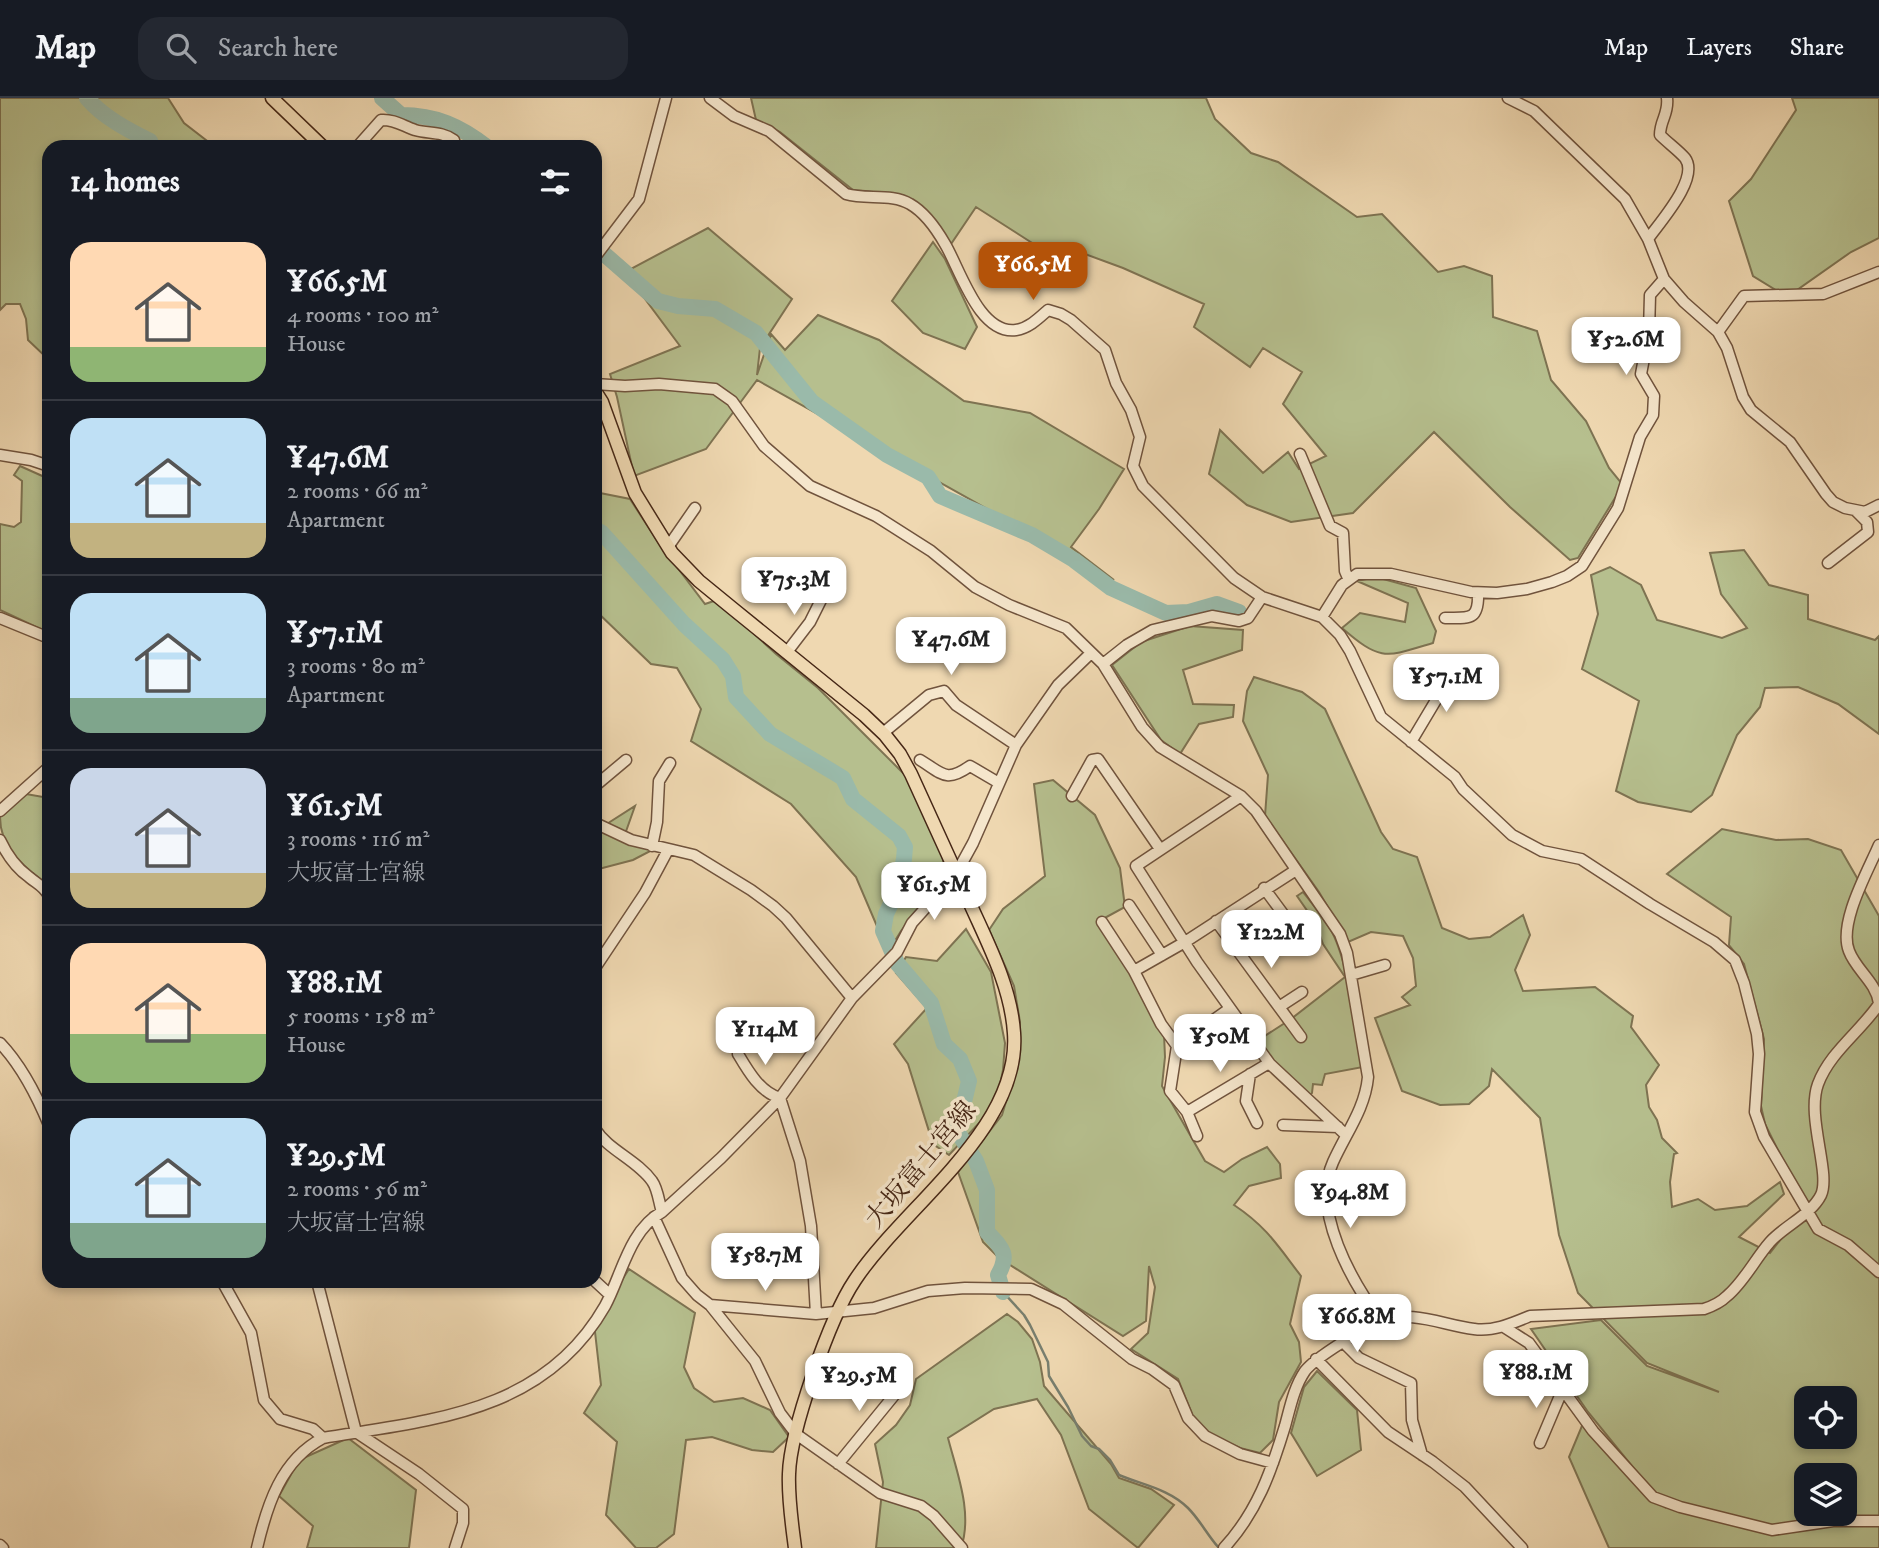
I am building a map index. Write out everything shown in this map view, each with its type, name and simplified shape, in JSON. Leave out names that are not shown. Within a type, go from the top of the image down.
[{"type":"main road","points":[[272,98],[316,140]]},
{"type":"main road","name":"大坂富士宮線","points":[[602,402],[635,493],[668,547],[699,581],[883,733],[900,754],[1003,979],[1014,1035],[1013,1062],[1007,1087],[994,1114],[966,1153],[882,1243],[854,1281],[838,1312],[821,1354],[796,1434],[789,1472],[795,1548]]},
{"type":"street","points":[[602,248],[639,199],[666,98]]},
{"type":"street","points":[[710,98],[734,116],[769,131],[846,194],[858,198],[893,199],[910,204],[929,222],[946,245],[978,307],[1001,327],[1020,329],[1030,325],[1048,310],[1061,314],[1096,341],[1105,351],[1140,437],[1133,466],[1143,486],[1234,578],[1262,597],[1322,617],[1340,635],[1350,651],[1381,717],[1455,777],[1463,789],[1512,835],[1542,851],[1581,859],[1714,942],[1735,960],[1757,1034],[1759,1054],[1755,1112],[1758,1122],[1818,1228],[1848,1245],[1879,1272]]},
{"type":"street","points":[[1508,98],[1534,111],[1625,199],[1648,239],[1664,279],[1684,302],[1718,332],[1727,348],[1743,397],[1751,410],[1790,442],[1833,502],[1865,512],[1879,505]]},
{"type":"street","points":[[1648,239],[1685,187],[1689,168],[1685,159],[1660,135],[1660,124],[1668,110],[1667,98]]},
{"type":"street","points":[[363,140],[381,120],[389,119],[414,130],[445,135],[452,140]]},
{"type":"street","points":[[1718,332],[1744,296],[1823,294],[1879,272]]},
{"type":"street","points":[[1322,617],[1348,578],[1357,574],[1391,574],[1478,593],[1520,591],[1567,576],[1582,566],[1618,508],[1640,437],[1655,406],[1654,396],[1641,374],[1649,332],[1650,295],[1664,279]]},
{"type":"street","points":[[602,384],[659,384],[715,389],[732,401],[764,446],[810,485],[876,516],[931,551],[975,587],[1009,605],[1066,628],[1103,664],[1142,727],[1160,747],[1241,796],[1256,811],[1339,934],[1347,953],[1368,1077],[1361,1109],[1342,1131],[1331,1165],[1325,1190],[1327,1213],[1354,1277],[1381,1321]]},
{"type":"street","points":[[1300,454],[1330,526],[1343,533],[1345,571],[1348,578]]},
{"type":"street","points":[[0,455],[42,464]]},
{"type":"street","points":[[668,547],[695,508]]},
{"type":"street","points":[[1828,563],[1868,532],[1867,522],[1855,510]]},
{"type":"street","points":[[1445,618],[1473,616],[1478,608],[1478,593]]},
{"type":"street","points":[[787,652],[810,622],[823,596]]},
{"type":"street","points":[[1103,664],[1126,645],[1153,630],[1212,616],[1239,621],[1248,618],[1262,597]]},
{"type":"street","points":[[0,618],[42,635]]},
{"type":"street","points":[[257,1548],[267,1507],[276,1486],[310,1444],[323,1438],[467,1411],[517,1391],[549,1371],[572,1352],[607,1303],[638,1237],[780,1098],[852,998],[893,956],[912,923],[956,874],[973,843],[1016,745],[1058,685],[1091,653]]},
{"type":"street","points":[[1411,741],[1454,670]]},
{"type":"street","points":[[883,733],[929,695],[944,691],[956,705],[1016,745]]},
{"type":"street","points":[[909,769],[923,755],[948,777],[955,776],[970,766],[999,783]]},
{"type":"street","points":[[1072,796],[1092,760],[1098,759],[1160,849]]},
{"type":"street","points":[[602,780],[626,760]]},
{"type":"street","points":[[652,846],[657,822],[659,781],[670,763]]},
{"type":"street","points":[[3,805],[42,773]]},
{"type":"street","points":[[1241,796],[1136,866],[1229,1009],[1269,1063],[1342,1131]]},
{"type":"street","points":[[602,826],[631,840],[694,855],[774,906],[852,998]]},
{"type":"street","points":[[0,840],[9,858],[42,886]]},
{"type":"street","points":[[1225,1548],[1250,1516],[1267,1483],[1294,1395],[1304,1373],[1316,1359],[1381,1321],[1409,1316],[1476,1330],[1504,1327],[1530,1316],[1704,1309],[1729,1295],[1771,1241],[1806,1211],[1821,1194],[1823,1178],[1814,1101],[1817,1087],[1834,1056],[1879,1004],[1877,993],[1848,950],[1848,928],[1854,901],[1879,845]]},
{"type":"street","points":[[602,958],[645,893],[667,850]]},
{"type":"street","points":[[1134,971],[1185,942],[1264,888],[1296,870]]},
{"type":"street","points":[[1264,888],[1306,945]]},
{"type":"street","points":[[1129,905],[1162,955]]},
{"type":"street","points":[[1216,921],[1301,1037]]},
{"type":"street","points":[[1102,922],[1134,971],[1160,1024],[1177,1046]]},
{"type":"street","points":[[1351,975],[1385,965]]},
{"type":"street","points":[[1279,1007],[1302,992]]},
{"type":"street","points":[[1197,1136],[1187,1112],[1170,1091],[1177,1046],[1229,1009]]},
{"type":"street","points":[[0,1043],[11,1055],[42,1108]]},
{"type":"street","points":[[738,1054],[751,1076],[772,1096],[780,1098]]},
{"type":"street","points":[[1187,1112],[1269,1063]]},
{"type":"street","points":[[1250,1074],[1246,1101],[1257,1123]]},
{"type":"street","points":[[780,1098],[800,1161],[811,1226],[816,1314]]},
{"type":"street","points":[[1283,1125],[1342,1131]]},
{"type":"street","points":[[602,1138],[653,1182],[658,1215],[682,1278],[710,1305],[755,1360],[780,1413],[796,1434],[880,1493],[921,1506],[934,1516],[962,1548]]},
{"type":"street","points":[[602,1287],[609,1294]]},
{"type":"street","points":[[226,1288],[251,1333],[264,1400],[280,1419],[313,1429],[323,1438]]},
{"type":"street","points":[[319,1288],[356,1432],[419,1474],[463,1509],[463,1523],[455,1548]]},
{"type":"street","points":[[710,1305],[816,1314],[874,1308],[928,1291],[1031,1289],[1063,1304],[1132,1359],[1174,1385],[1188,1418],[1205,1436],[1240,1454],[1273,1464]]},
{"type":"street","points":[[1504,1327],[1529,1343],[1592,1431],[1653,1497],[1680,1507],[1772,1530],[1833,1521],[1879,1521]]},
{"type":"street","points":[[1344,1343],[1359,1358],[1411,1383],[1412,1420],[1422,1454]]},
{"type":"street","points":[[1316,1359],[1388,1432],[1465,1487],[1522,1548]]},
{"type":"street","points":[[838,1464],[905,1382]]},
{"type":"street","points":[[1540,1443],[1562,1391]]},
{"type":"green space","points":[[0,98],[168,98],[184,123],[206,140],[42,140],[42,353],[28,340],[26,319],[20,304],[6,304],[0,310]]},
{"type":"green space","points":[[751,98],[1206,98],[1215,119],[1251,153],[1278,162],[1357,217],[1382,214],[1438,272],[1464,266],[1492,276],[1493,317],[1537,331],[1551,380],[1586,421],[1609,468],[1623,485],[1578,558],[1570,560],[1510,507],[1434,432],[1353,513],[1291,522],[1247,505],[1209,474],[1220,430],[1263,473],[1288,452],[1299,469],[1326,456],[1283,404],[1302,372],[1263,348],[1250,367],[1194,327],[1204,304],[1123,268],[1066,247],[1051,255],[976,207],[951,244],[920,206],[901,195],[853,190],[780,132],[756,120]]},
{"type":"green space","points":[[1792,98],[1879,98],[1879,238],[1851,252],[1787,297],[1753,276],[1729,201],[1751,179],[1796,110]]},
{"type":"green space","points":[[708,228],[792,299],[760,348],[757,375],[771,334],[785,350],[818,315],[879,340],[964,401],[1030,413],[1124,469],[1071,547],[1114,580],[757,380],[706,449],[634,476],[610,374],[680,346],[625,272]]},
{"type":"green space","points":[[933,242],[945,259],[977,327],[965,349],[923,333],[892,301]]},
{"type":"green space","points":[[20,466],[42,476],[42,630],[0,610],[0,524],[14,527],[21,522],[22,481],[14,475]]},
{"type":"green space","points":[[602,493],[630,499],[658,542],[705,604],[717,600],[818,688],[908,778],[942,855],[946,874],[888,952],[856,877],[791,804],[691,741],[701,709],[677,668],[651,664],[602,617]]},
{"type":"green space","points":[[1744,550],[1769,585],[1808,595],[1808,619],[1875,640],[1879,636],[1879,734],[1838,704],[1798,687],[1765,688],[1760,707],[1737,735],[1712,795],[1691,812],[1638,802],[1616,791],[1639,701],[1582,669],[1598,614],[1591,575],[1610,567],[1641,585],[1657,620],[1722,638],[1747,628],[1721,594],[1710,553]]},
{"type":"green space","points":[[1376,577],[1416,588],[1436,631],[1433,643],[1385,653],[1366,647],[1342,628],[1360,613],[1405,622],[1408,603],[1357,581]]},
{"type":"green space","points":[[1190,626],[1243,630],[1242,650],[1183,670],[1193,704],[1234,705],[1233,717],[1199,724],[1180,754],[1161,740],[1112,665],[1141,642]]},
{"type":"green space","points":[[1254,677],[1302,692],[1325,709],[1381,832],[1393,849],[1417,857],[1442,928],[1469,939],[1490,937],[1523,915],[1530,935],[1515,970],[1523,991],[1595,987],[1633,1016],[1631,1027],[1659,1065],[1646,1085],[1649,1107],[1657,1120],[1662,1138],[1677,1153],[1674,1154],[1670,1182],[1672,1207],[1698,1199],[1715,1210],[1747,1206],[1780,1182],[1784,1194],[1739,1237],[1770,1253],[1806,1207],[1765,1124],[1761,1106],[1764,1039],[1744,964],[1729,945],[1731,917],[1667,874],[1722,829],[1776,840],[1808,839],[1841,850],[1879,916],[1879,1548],[1609,1548],[1569,1457],[1584,1421],[1666,1508],[1588,1412],[1531,1329],[1601,1320],[1647,1366],[1719,1392],[1647,1363],[1578,1293],[1559,1235],[1540,1118],[1492,1069],[1489,1086],[1469,1104],[1440,1105],[1402,1091],[1375,1018],[1410,1005],[1402,997],[1416,986],[1413,958],[1403,936],[1371,932],[1348,942],[1319,892],[1265,816],[1268,775],[1243,721],[1247,691]]},
{"type":"green space","points":[[1053,780],[1095,815],[1120,868],[1125,907],[1101,920],[1164,1034],[1162,1086],[1205,1161],[1224,1172],[1242,1159],[1267,1147],[1280,1164],[1281,1178],[1249,1186],[1234,1205],[1264,1229],[1301,1276],[1290,1324],[1299,1342],[1301,1362],[1279,1402],[1273,1440],[1260,1453],[1240,1448],[1206,1433],[1194,1419],[1178,1379],[1131,1349],[1148,1333],[1155,1287],[1149,1266],[1146,1321],[1123,1336],[999,1258],[983,1242],[958,1172],[1002,1115],[1017,1065],[1020,1022],[1014,986],[989,930],[1003,909],[1045,876],[1034,784]]},
{"type":"green space","points":[[26,794],[42,797],[42,880],[9,849],[1,829],[0,817]]},
{"type":"green space","points":[[635,806],[624,837],[658,847],[633,860],[602,868],[602,827]]},
{"type":"green space","points":[[1303,892],[1326,922],[1338,946],[1351,998],[1363,1067],[1325,1074],[1322,1085],[1313,1084],[1312,1093],[1309,1095],[1274,1067],[1257,1041],[1291,1019],[1345,977],[1323,944],[1315,922],[1297,896]]},
{"type":"green space","points":[[966,929],[991,972],[1005,1043],[1003,1070],[998,1095],[982,1120],[949,1155],[933,1144],[908,1064],[894,1044],[927,1008],[896,973],[906,957],[937,961]]},
{"type":"green space","points":[[629,1269],[695,1313],[684,1367],[694,1388],[714,1402],[743,1398],[770,1410],[789,1437],[773,1452],[752,1450],[712,1437],[686,1440],[674,1534],[656,1548],[636,1548],[606,1515],[617,1442],[584,1413],[601,1385],[594,1323]]},
{"type":"green space","points":[[1007,1314],[1018,1322],[1032,1339],[1044,1386],[1111,1464],[1119,1478],[1151,1489],[1174,1505],[1138,1548],[1089,1509],[1061,1435],[1037,1399],[994,1409],[948,1438],[965,1507],[961,1548],[876,1548],[883,1482],[875,1444],[896,1425],[910,1405],[916,1379]]},
{"type":"green space","points":[[1317,1371],[1357,1410],[1361,1450],[1317,1476],[1291,1433],[1304,1387]]},
{"type":"green space","points":[[348,1438],[416,1490],[409,1548],[307,1548],[313,1526],[279,1496],[299,1460]]},
{"type":"waterway","points":[[87,98],[108,117],[148,140]]},
{"type":"waterway","points":[[382,98],[401,115],[425,117],[447,123],[477,140]]},
{"type":"waterway","points":[[602,252],[658,301],[678,306],[715,309],[756,333],[812,402],[887,455],[928,477],[940,496],[1032,535],[1074,560],[1111,588],[1166,613],[1189,612],[1217,604],[1239,612]]},
{"type":"waterway","points":[[602,533],[684,624],[723,660],[733,676],[736,697],[770,734],[843,778],[853,799],[899,836],[905,847],[897,891],[886,914],[883,931],[897,963],[931,1003],[944,1044],[960,1059],[969,1081],[957,1131],[976,1161],[987,1190],[987,1232],[1004,1256],[998,1275],[1003,1292]]},
{"type":"waterway","points":[[1003,1292],[1030,1325],[1048,1362],[1049,1376],[1082,1436],[1110,1460],[1119,1475],[1164,1492],[1181,1502],[1219,1548]]}]
